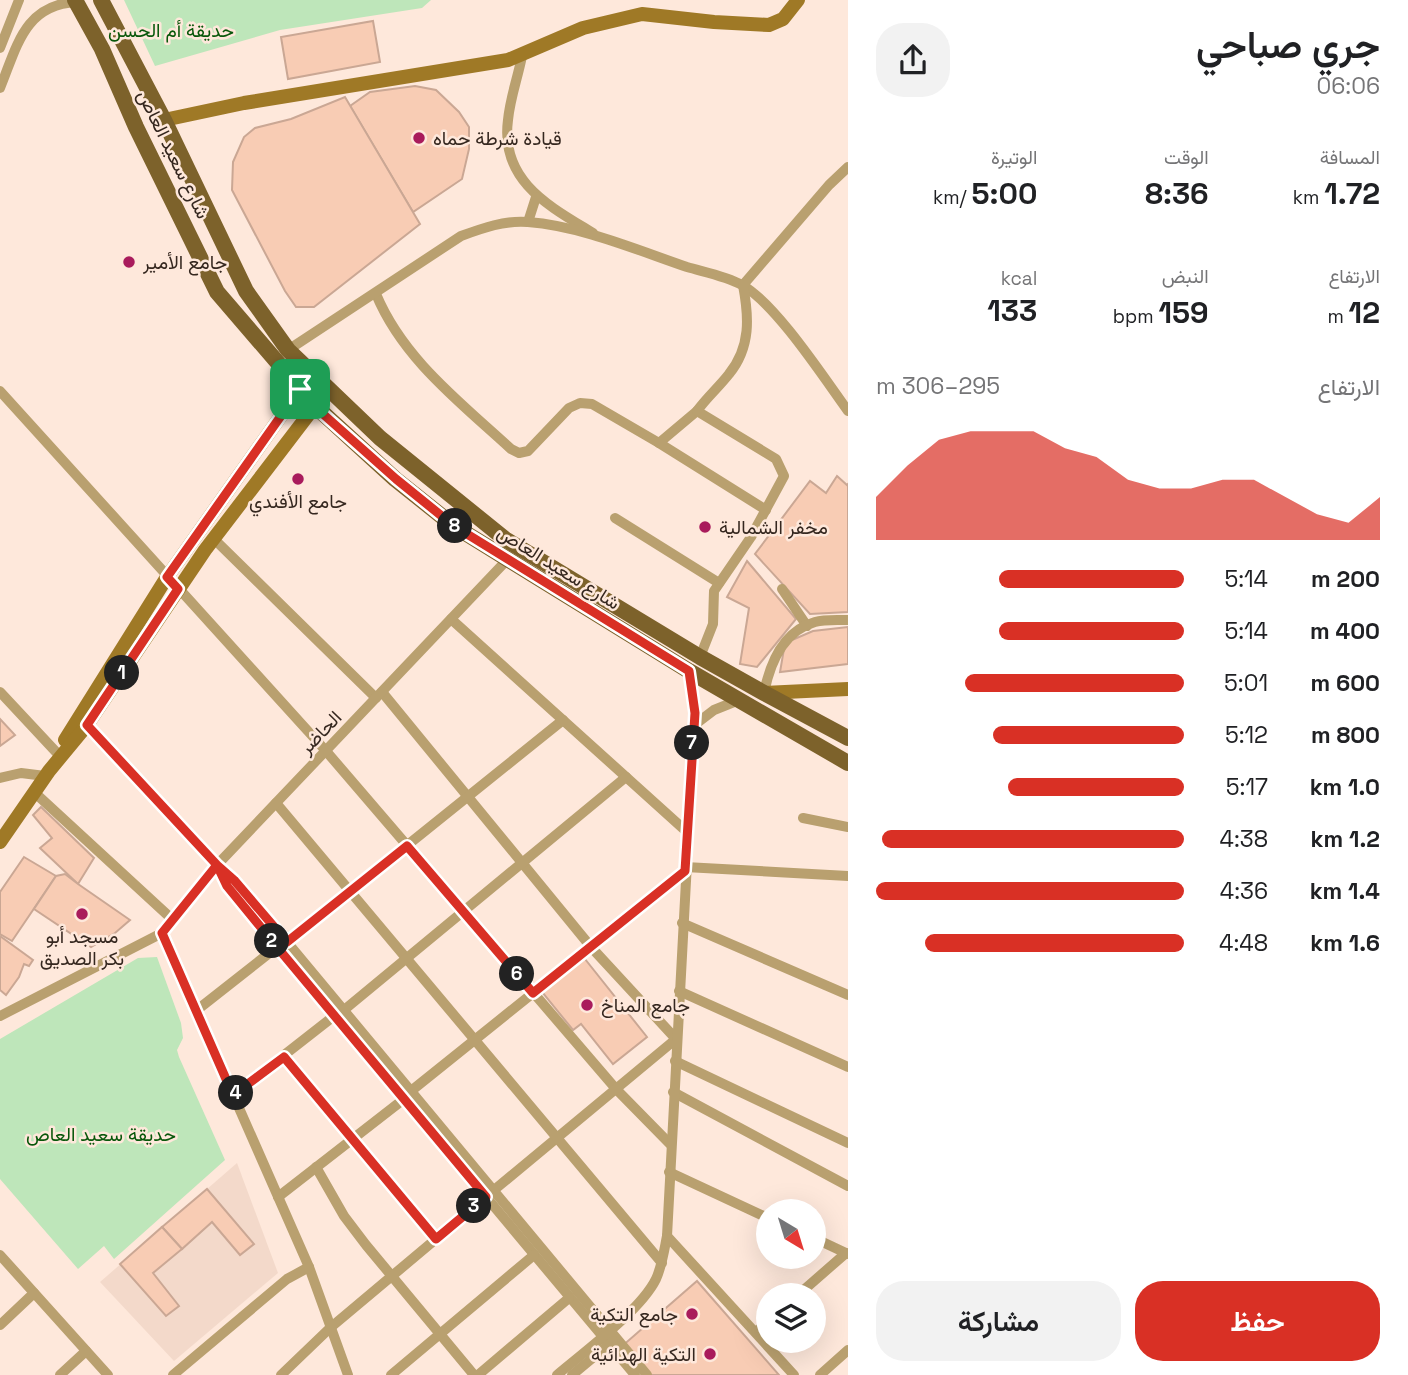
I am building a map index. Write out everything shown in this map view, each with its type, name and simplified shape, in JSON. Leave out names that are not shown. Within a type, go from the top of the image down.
[{"type":"main road","points":[[101,0],[164,120],[246,291],[288,350],[380,438],[505,539],[700,657],[848,738]]},
{"type":"main road","points":[[136,127],[244,103],[476,66],[522,56],[583,28],[642,14],[769,25],[783,19],[798,0]]},
{"type":"main road","name":"شارع سعيد العاص","points":[[76,1],[102,49],[136,127],[217,292],[314,406],[454,526],[689,671],[848,763]]},
{"type":"main road","points":[[47,774],[57,753],[167,577],[300,389]]},
{"type":"main road","points":[[0,842],[47,774],[87,725],[214,538],[314,406]]},
{"type":"main road","points":[[764,693],[848,689]]},
{"type":"street","points":[[0,48],[19,0]]},
{"type":"street","points":[[0,88],[27,26],[53,5],[76,1]]},
{"type":"street","points":[[12,18],[27,26]]},
{"type":"street","points":[[522,56],[510,109],[507,137],[516,169],[536,197],[605,240]]},
{"type":"street","points":[[743,285],[829,185],[848,167]]},
{"type":"street","points":[[528,222],[536,197]]},
{"type":"street","points":[[288,350],[461,236],[485,227],[509,222],[528,222],[605,240],[743,285],[768,306],[848,411]]},
{"type":"street","points":[[659,443],[697,411],[730,373],[745,348],[748,315],[743,285]]},
{"type":"street","points":[[376,294],[387,321],[431,376],[511,449],[519,453],[528,451],[569,408],[580,403],[592,404],[766,510]]},
{"type":"street","points":[[0,391],[326,751],[616,1089],[670,1144]]},
{"type":"street","points":[[697,411],[776,459],[783,476],[751,537],[714,591],[713,624],[700,657]]},
{"type":"street","points":[[615,518],[719,583]]},
{"type":"street","points":[[214,538],[379,695],[591,947],[676,1039]]},
{"type":"street","name":"الحاضر","points":[[162,933],[217,865],[507,560]]},
{"type":"street","points":[[782,589],[807,626]]},
{"type":"street","points":[[451,619],[687,832]]},
{"type":"street","points":[[764,693],[766,681],[783,642],[795,632],[816,622],[848,620]]},
{"type":"street","points":[[572,1375],[647,1293],[662,1264],[667,1236],[693,726],[694,698],[689,671]]},
{"type":"street","points":[[0,692],[57,753]]},
{"type":"street","points":[[693,726],[714,709],[739,701]]},
{"type":"street","points":[[197,1010],[563,720]]},
{"type":"street","points":[[87,725],[217,865],[227,886],[282,945],[490,1193],[609,1337],[635,1375]]},
{"type":"street","points":[[0,778],[21,773],[47,774]]},
{"type":"street","points":[[233,1095],[339,1013],[626,777]]},
{"type":"street","points":[[34,792],[173,920]]},
{"type":"street","points":[[276,803],[662,1264]]},
{"type":"street","points":[[803,818],[848,827]]},
{"type":"street","points":[[278,1197],[685,869],[848,876]]},
{"type":"street","points":[[682,923],[848,995]]},
{"type":"street","points":[[0,1016],[162,933],[309,1267],[348,1375]]},
{"type":"street","points":[[679,991],[848,1067]]},
{"type":"street","points":[[281,1375],[330,1328],[391,1276],[676,1039]]},
{"type":"street","points":[[284,1057],[436,1239]]},
{"type":"street","points":[[675,1061],[848,1143]]},
{"type":"street","points":[[673,1092],[848,1186]]},
{"type":"street","points":[[316,1167],[344,1216],[439,1334],[476,1375],[569,1297]]},
{"type":"street","points":[[669,1172],[756,1212]]},
{"type":"street","points":[[490,1193],[534,1255],[569,1297],[647,1375]]},
{"type":"street","points":[[667,1236],[756,1332]]},
{"type":"street","points":[[812,1283],[847,1254],[826,1244]]},
{"type":"street","points":[[0,1255],[108,1375]]},
{"type":"street","points":[[391,1375],[534,1255]]},
{"type":"street","points":[[173,1375],[288,1279],[309,1267]]},
{"type":"street","points":[[0,1325],[34,1293]]},
{"type":"street","points":[[557,1375],[609,1337]]},
{"type":"street","points":[[820,1375],[848,1350]]},
{"type":"street","points":[[60,1375],[86,1351]]},
{"type":"street","points":[[775,1353],[794,1375]]},
{"type":"shaded area","points":[[237,1163],[278,1273],[174,1361],[100,1282]]},
{"type":"green space","name":"حديقة أم الحسن","points":[[124,0],[431,0],[422,8],[280,30],[155,66]]},
{"type":"green space","name":"حديقة سعيد العاص","points":[[157,957],[181,1023],[183,1038],[177,1050],[179,1057],[225,1160],[114,1259],[104,1246],[78,1269],[0,1179],[0,1039],[138,958]]},
{"type":"building","points":[[373,21],[380,62],[288,79],[281,37]]},
{"type":"building","name":"قيادة شرطة حماه","points":[[415,86],[436,90],[459,112],[469,127],[469,149],[462,179],[413,212],[350,106],[370,92]]},
{"type":"building","points":[[345,97],[420,224],[314,307],[296,307],[232,190],[233,162],[244,137],[255,128],[291,119]]},
{"type":"building","points":[[837,476],[848,484],[848,612],[810,614],[755,554],[810,481],[826,493]]},
{"type":"building","points":[[747,561],[796,619],[757,667],[740,664],[749,608],[727,597]]},
{"type":"building","points":[[848,627],[848,664],[780,672],[785,643],[813,631]]},
{"type":"building","points":[[0,719],[15,735],[0,746]]},
{"type":"building","points":[[41,807],[94,858],[78,884],[40,848],[52,838],[33,815]]},
{"type":"building","points":[[24,857],[56,876],[12,941],[0,934],[0,892]]},
{"type":"building","name":"مسجد أبو بكر الصديق","points":[[65,874],[130,920],[115,933],[91,947],[34,909],[56,876]]},
{"type":"building","points":[[0,936],[33,960],[29,966],[24,964],[19,977],[6,995],[0,990]]},
{"type":"building","name":"جامع المناخ","points":[[581,954],[647,1037],[613,1064],[581,1024],[573,1030],[538,987]]},
{"type":"building","points":[[207,1189],[254,1244],[240,1255],[212,1222],[182,1249],[162,1227]]},
{"type":"building","points":[[162,1227],[182,1249],[153,1273],[179,1306],[166,1316],[120,1264]]},
{"type":"building","name":"جامع التكية","points":[[697,1281],[756,1349],[756,1353],[760,1353],[779,1375],[644,1375],[621,1347]]},
{"type":"place","name":"قيادة شرطة حماه","points":[[419,138]]},
{"type":"place","name":"جامع الأمير","points":[[129,262]]},
{"type":"place","name":"جامع الأفندي","points":[[298,479]]},
{"type":"place","name":"مخفر الشمالية","points":[[705,527]]},
{"type":"place","name":"مسجد أبو بكر الصديق","points":[[82,914]]},
{"type":"place","name":"جامع المناخ","points":[[587,1005]]},
{"type":"place","name":"جامع التكية","points":[[692,1314]]},
{"type":"place","name":"التكية الهدائية","points":[[710,1354]]},
{"type":"route","points":[[300,389],[167,577],[178,589],[87,725],[217,865],[227,886],[486,1197],[436,1239],[284,1057],[233,1095],[162,933],[217,865],[234,880],[287,942],[407,846],[533,993],[685,871],[695,713],[692,685],[689,671],[454,526],[396,479],[314,406],[300,389]]}]
